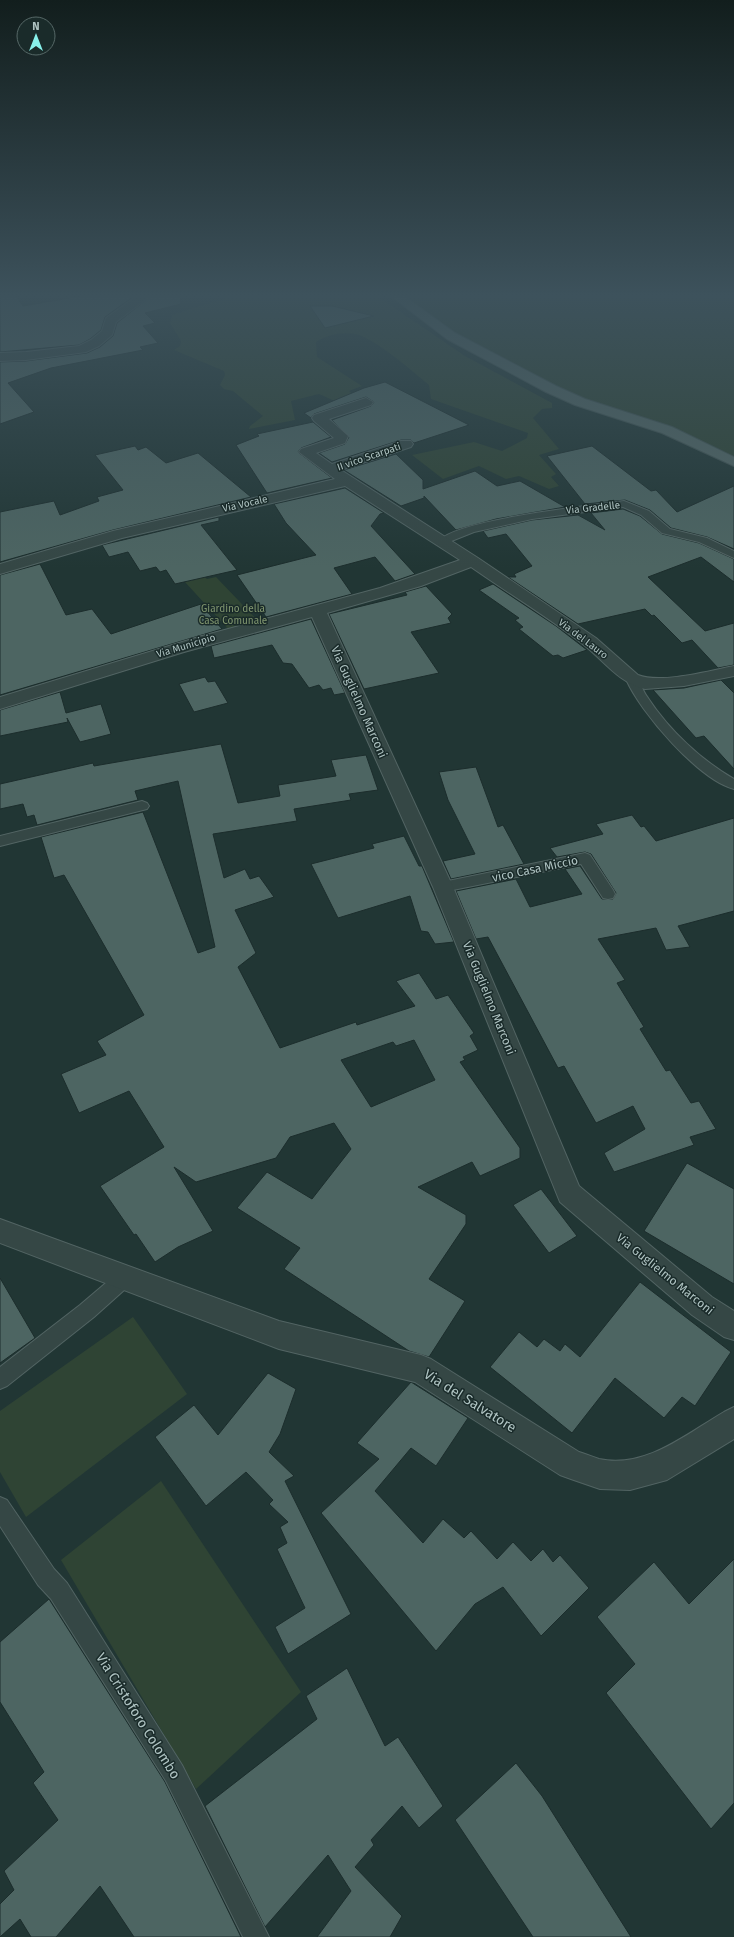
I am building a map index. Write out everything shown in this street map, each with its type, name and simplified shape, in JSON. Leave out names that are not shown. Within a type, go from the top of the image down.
[{"type":"main road","points":[[546,386],[580,402],[667,430],[734,462]]},
{"type":"street","points":[[366,402],[319,418],[341,436],[340,440],[306,452],[347,481],[444,541],[472,561]]},
{"type":"street","name":"II vico Scarpati","points":[[332,469],[406,444]]},
{"type":"street","name":"Via Vocale","points":[[0,570],[118,534],[347,481]]},
{"type":"street","name":"Via Municipio","points":[[0,703],[238,630],[318,611],[443,574],[472,561]]},
{"type":"street","name":"Via del Lauro","points":[[472,561],[590,642],[632,680]]},
{"type":"street","name":"Via Guglielmo Marconi","points":[[318,611],[443,887],[569,1194],[702,1306],[734,1327]]},
{"type":"street","points":[[632,680],[645,684],[684,681],[734,671]]},
{"type":"street","points":[[0,1231],[126,1277]]},
{"type":"street","name":"Via del Salvatore","points":[[126,1277],[279,1335],[421,1369],[552,1453],[571,1464],[600,1474],[630,1475],[656,1469],[734,1422]]},
{"type":"lane","name":"Via Gradelle","points":[[444,541],[472,530],[532,516],[624,504],[645,513],[666,531],[703,540],[734,555]]},
{"type":"lane","points":[[632,680],[641,699],[662,725],[719,778],[734,785]]},
{"type":"lane","points":[[0,841],[142,806]]},
{"type":"lane","name":"vico Casa Miccio","points":[[443,887],[585,858],[608,894]]},
{"type":"lane","points":[[0,1379],[87,1311],[126,1277]]},
{"type":"lane","name":"Via Cristoforo Colombo","points":[[0,1507],[46,1577],[59,1591],[174,1773],[256,1937]]},
{"type":"green space","points":[[221,386],[361,386],[349,391],[361,402],[346,406],[319,394],[291,401],[295,420],[249,429],[250,426],[263,416],[233,391],[224,389]]},
{"type":"green space","points":[[429,386],[521,386],[552,403],[552,408],[542,409],[533,418],[559,449],[539,455],[556,474],[551,477],[559,486],[549,489],[519,476],[506,479],[479,466],[443,479],[412,455],[474,442],[502,451],[527,438],[528,433],[431,399]]},
{"type":"green space","points":[[556,386],[734,386],[734,457],[576,397]]},
{"type":"green space","name":"Giardino della Casa Comunale","points":[[203,576],[207,579],[216,577],[259,622],[229,630],[184,581]]},
{"type":"green space","points":[[133,1317],[187,1394],[26,1517],[0,1472],[0,1411]]},
{"type":"green space","points":[[161,1481],[301,1692],[196,1789],[61,1560]]},
{"type":"building","points":[[0,386],[11,386],[34,412],[0,424]]},
{"type":"building","points":[[370,386],[394,386],[469,425],[414,443],[411,440],[401,440],[332,462],[319,453],[345,444],[349,437],[332,420],[371,406],[374,402],[366,397],[314,414],[311,418],[304,413]]},
{"type":"building","points":[[313,422],[331,437],[301,448],[298,452],[332,478],[267,493],[236,445],[259,436],[257,434]]},
{"type":"building","points":[[135,446],[138,450],[146,447],[166,463],[198,453],[251,497],[113,530],[0,562],[0,512],[54,501],[60,515],[99,501],[97,497],[123,490],[95,455]]},
{"type":"building","points":[[592,446],[651,491],[656,490],[677,512],[734,486],[734,549],[707,537],[671,528],[650,510],[625,500],[585,504],[547,456]]},
{"type":"building","points":[[396,454],[423,480],[423,489],[475,471],[497,486],[520,481],[565,507],[496,519],[456,530],[424,496],[424,498],[401,506],[344,470]]},
{"type":"building","points":[[345,488],[384,513],[380,514],[371,526],[415,574],[395,581],[375,557],[334,568],[352,594],[266,617],[237,575],[316,555],[286,523],[274,504]]},
{"type":"building","points":[[623,509],[640,516],[662,534],[699,543],[734,559],[734,582],[701,557],[648,577],[705,631],[734,623],[734,665],[718,668],[692,640],[682,643],[654,615],[652,616],[645,609],[578,624],[508,577],[516,577],[514,574],[532,566],[506,534],[488,538],[483,531],[532,520],[578,515],[605,530],[591,513]]},
{"type":"building","points":[[219,517],[219,521],[201,525],[237,570],[175,584],[166,570],[160,572],[156,567],[140,571],[128,552],[109,557],[102,545]]},
{"type":"building","points":[[40,564],[66,615],[92,609],[111,634],[201,604],[222,629],[0,695],[0,575]]},
{"type":"building","points":[[493,584],[556,626],[587,650],[563,658],[558,655],[553,656],[519,629],[523,627],[515,620],[519,618],[479,590]]},
{"type":"building","points":[[426,586],[452,614],[448,618],[451,623],[411,632],[439,673],[364,689],[329,614],[407,595],[405,592]]},
{"type":"building","points":[[311,619],[345,693],[334,695],[331,688],[323,690],[319,685],[309,688],[292,664],[283,663],[272,645],[214,658],[211,646]]},
{"type":"building","points":[[205,677],[208,682],[215,681],[228,703],[194,712],[179,684]]},
{"type":"building","points":[[721,680],[734,693],[734,769],[704,736],[696,738],[653,690],[684,688]]},
{"type":"building","points":[[60,692],[66,713],[101,704],[111,734],[80,742],[67,718],[68,722],[0,736],[0,710]]},
{"type":"building","points":[[221,744],[238,803],[280,796],[278,785],[336,776],[331,760],[366,755],[378,790],[349,794],[351,800],[294,809],[297,821],[213,834],[224,878],[245,869],[250,879],[259,876],[274,897],[235,910],[256,953],[238,967],[280,1048],[356,1022],[357,1025],[415,1006],[396,981],[419,973],[436,999],[448,995],[474,1033],[470,1036],[478,1050],[463,1057],[465,1060],[460,1062],[520,1148],[520,1158],[480,1176],[472,1162],[418,1187],[466,1215],[466,1224],[429,1279],[465,1301],[429,1357],[409,1351],[284,1269],[300,1248],[237,1208],[267,1172],[312,1199],[351,1149],[334,1123],[290,1137],[276,1158],[196,1182],[174,1167],[213,1231],[178,1247],[155,1262],[100,1186],[164,1147],[129,1091],[79,1113],[61,1074],[106,1055],[97,1041],[144,1015],[64,875],[54,878],[41,837],[143,812],[198,953],[215,947],[178,781],[135,791],[138,800],[37,825],[34,815],[27,817],[23,804],[0,809],[0,784],[93,763],[94,766]],"holes":[[[414,1040],[435,1080],[371,1107],[341,1060],[393,1042],[396,1046]]]},
{"type":"building","points":[[476,767],[498,827],[503,825],[524,864],[451,879],[443,861],[475,854],[448,800],[439,772]]},
{"type":"building","points":[[632,815],[641,827],[644,826],[656,841],[734,818],[734,911],[678,926],[690,947],[666,950],[656,928],[598,939],[625,980],[617,983],[644,1027],[640,1029],[666,1071],[670,1070],[691,1103],[699,1101],[716,1129],[690,1137],[694,1145],[614,1172],[604,1153],[645,1129],[633,1106],[596,1123],[564,1066],[558,1068],[488,937],[476,939],[456,891],[516,879],[530,907],[582,894],[565,869],[580,866],[602,899],[613,899],[616,893],[591,854],[585,852],[557,857],[550,848],[603,834],[596,824]]},
{"type":"building","points":[[404,836],[419,866],[422,866],[454,942],[435,944],[428,932],[421,931],[410,896],[338,918],[311,864],[374,848],[372,844]]},
{"type":"building","points":[[687,1163],[734,1189],[734,1284],[644,1231]]},
{"type":"building","points":[[541,1189],[577,1236],[549,1253],[513,1205]]},
{"type":"building","points":[[0,1278],[35,1338],[0,1363]]},
{"type":"building","points":[[640,1282],[731,1352],[695,1406],[682,1397],[664,1418],[615,1378],[572,1433],[490,1367],[519,1332],[537,1347],[544,1339],[560,1351],[565,1344],[580,1357]]},
{"type":"building","points":[[268,1373],[296,1389],[280,1434],[269,1452],[294,1476],[285,1481],[351,1614],[288,1654],[275,1627],[305,1608],[277,1549],[287,1543],[280,1527],[288,1522],[269,1504],[273,1500],[246,1472],[206,1506],[155,1437],[194,1405],[218,1435]]},
{"type":"building","points":[[411,1382],[468,1418],[436,1466],[411,1448],[375,1491],[423,1543],[443,1519],[464,1538],[471,1531],[497,1559],[513,1542],[531,1561],[543,1549],[553,1562],[560,1555],[589,1588],[541,1636],[503,1587],[475,1604],[436,1651],[321,1513],[379,1459],[357,1443]]},
{"type":"building","points":[[734,1559],[734,1803],[711,1829],[606,1693],[635,1664],[597,1617],[654,1562],[689,1604]]},
{"type":"building","points":[[49,1599],[165,1782],[241,1937],[134,1937],[100,1886],[56,1937],[31,1937],[20,1919],[0,1937],[0,1904],[14,1890],[4,1871],[58,1820],[33,1783],[44,1772],[0,1702],[0,1642]]},
{"type":"building","points":[[347,1668],[385,1746],[398,1737],[443,1806],[419,1828],[402,1806],[371,1840],[374,1845],[355,1867],[402,1916],[390,1937],[317,1937],[351,1891],[328,1855],[265,1927],[205,1806],[317,1719],[306,1696]]},
{"type":"building","points":[[516,1763],[542,1796],[631,1937],[533,1937],[455,1820]]}]
